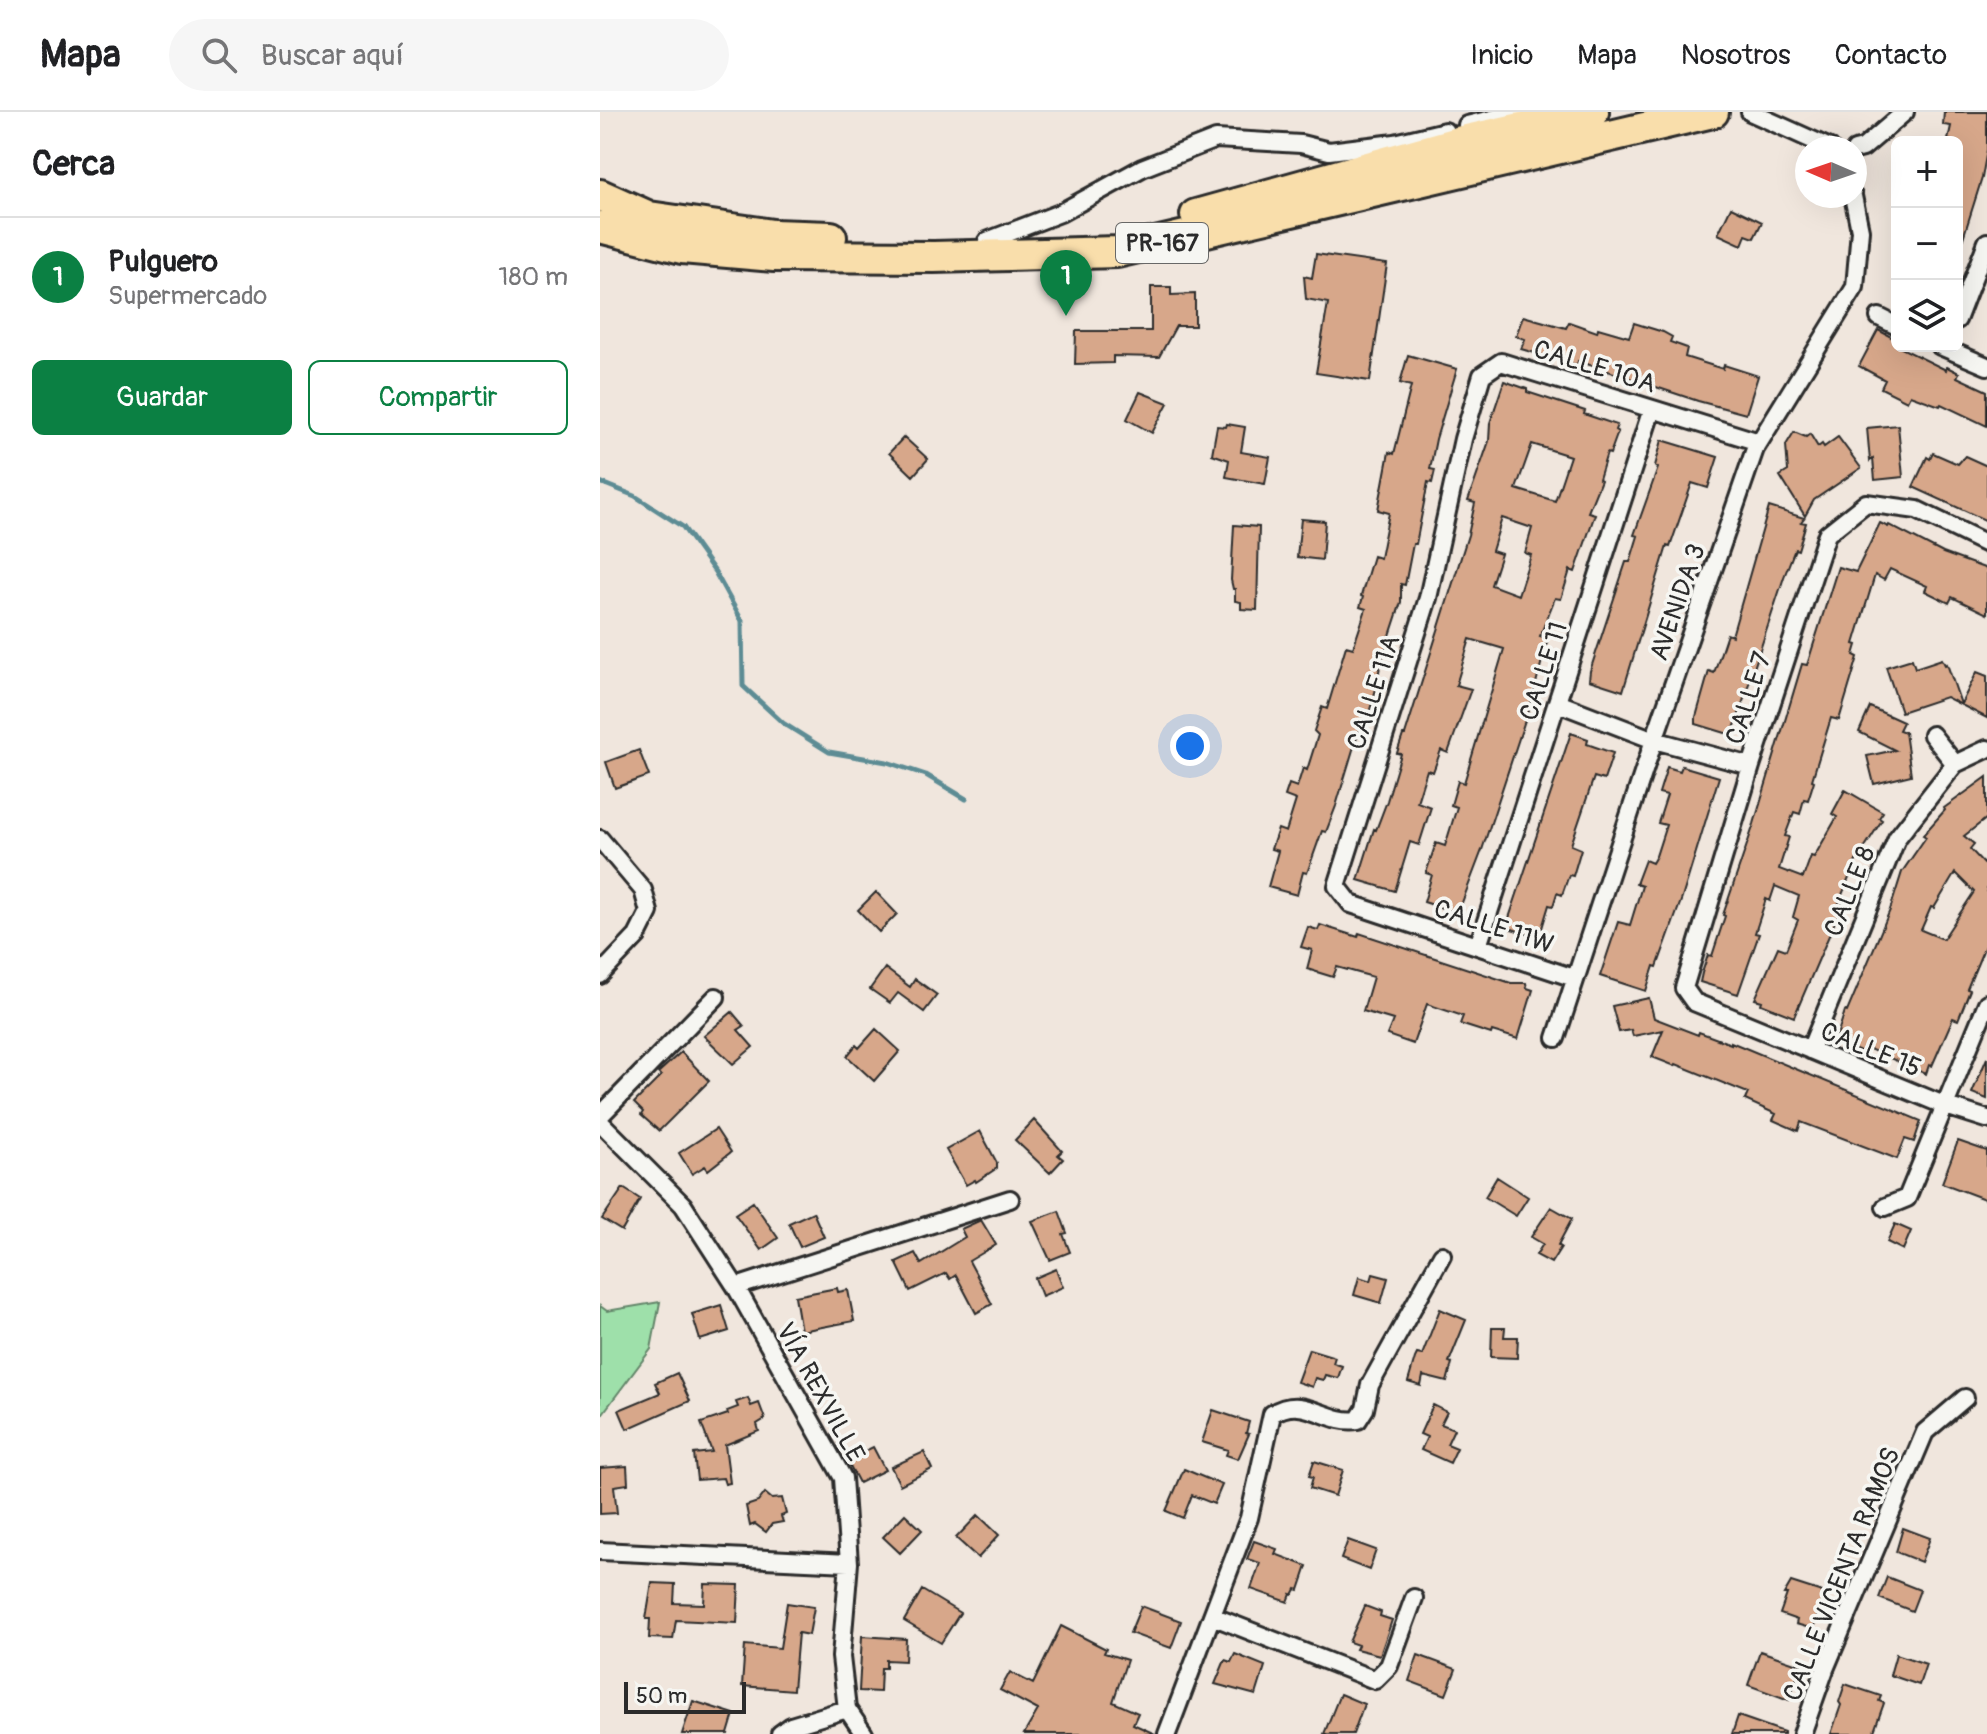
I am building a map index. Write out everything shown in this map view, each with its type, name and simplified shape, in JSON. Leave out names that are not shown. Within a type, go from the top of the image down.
[{"type":"highway","name":"PR-167","points":[[600,195],[649,217],[773,235],[926,242],[1087,236],[1175,221],[1458,142],[1593,112]]},
{"type":"highway","name":"PR-167","points":[[600,227],[682,248],[774,256],[934,257],[1117,252],[1713,112]]},
{"type":"street","points":[[987,241],[1060,213],[1142,168],[1216,139],[1301,144],[1329,151],[1395,143],[1520,112]]},
{"type":"street","points":[[1750,112],[1803,136]]},
{"type":"street","points":[[1867,145],[1905,112]]},
{"type":"street","name":"AVENIDA 3","points":[[1556,1038],[1654,740],[1759,442],[1855,287],[1860,230],[1855,208]]},
{"type":"street","points":[[1963,304],[1987,242]]},
{"type":"street","points":[[1879,317],[1891,323]]},
{"type":"street","points":[[1955,352],[1987,366]]},
{"type":"street","name":"CALLE 10A","points":[[1463,439],[1482,375],[1501,362],[1759,442]]},
{"type":"street","name":"CALLE 11","points":[[1478,946],[1652,409]]},
{"type":"street","name":"CALLE 11A","points":[[1399,920],[1351,904],[1337,886],[1428,598],[1463,439]]},
{"type":"street","name":"CALLE 7","points":[[1737,1020],[1694,1002],[1684,988],[1751,766],[1827,534],[1866,503],[1917,510],[1987,544]]},
{"type":"street","points":[[1558,703],[1654,740],[1751,766]]},
{"type":"street","points":[[1932,735],[1955,764]]},
{"type":"street","name":"CALLE 8","points":[[1810,1050],[1897,838],[1955,764],[1987,749]]},
{"type":"street","points":[[600,839],[643,890],[649,912],[637,936],[600,975]]},
{"type":"street","name":"CALLE 11W","points":[[1399,920],[1574,978]]},
{"type":"street","points":[[600,1119],[716,997]]},
{"type":"street","points":[[1885,1207],[1907,1198],[1987,1003]]},
{"type":"street","name":"CALLE 15","points":[[1737,1020],[1946,1106],[1987,1119]]},
{"type":"street","name":"VÍA REXVILLE","points":[[600,1119],[683,1205],[736,1287],[843,1478],[849,1563],[841,1657],[847,1709],[864,1734]]},
{"type":"street","points":[[736,1287],[1010,1199]]},
{"type":"street","points":[[1167,1734],[1249,1518],[1272,1414],[1282,1407],[1299,1405],[1348,1422],[1358,1420],[1365,1409],[1370,1385],[1442,1255]]},
{"type":"street","name":"CALLE VICENTA RAMOS","points":[[1802,1734],[1825,1669],[1925,1432],[1965,1398]]},
{"type":"street","points":[[600,1551],[849,1563]]},
{"type":"street","points":[[1212,1616],[1375,1680],[1389,1666],[1414,1598]]},
{"type":"street","points":[[780,1734],[791,1726],[847,1709]]},
{"type":"green space","points":[[660,1302],[651,1349],[600,1417],[600,1306],[607,1311]]},
{"type":"building","points":[[1944,112],[1987,112],[1987,150],[1982,178],[1963,238],[1963,136],[1949,136],[1951,126],[1943,125]]},
{"type":"building","points":[[1731,207],[1762,222],[1754,238],[1746,235],[1742,245],[1718,234]]},
{"type":"building","points":[[1316,254],[1387,264],[1370,381],[1316,373],[1328,303],[1306,299],[1304,276],[1312,278]]},
{"type":"building","points":[[1151,287],[1171,287],[1171,295],[1195,294],[1195,326],[1176,326],[1159,357],[1113,356],[1113,363],[1075,364],[1076,331],[1151,331]]},
{"type":"building","points":[[1523,316],[1566,328],[1569,322],[1597,332],[1598,328],[1629,337],[1634,323],[1663,332],[1672,337],[1670,342],[1687,348],[1685,357],[1758,376],[1746,414],[1578,361],[1577,365],[1521,349],[1525,339],[1516,336]]},
{"type":"building","points":[[1878,330],[1891,337],[1891,352],[1909,352],[1946,370],[1947,367],[1959,373],[1957,377],[1987,391],[1987,426],[1941,404],[1910,395],[1907,401],[1881,388],[1885,380],[1859,366]]},
{"type":"building","points":[[1408,355],[1457,369],[1436,439],[1430,469],[1435,470],[1432,483],[1428,482],[1416,544],[1413,544],[1405,585],[1401,584],[1401,602],[1380,666],[1367,720],[1364,719],[1355,743],[1326,832],[1322,831],[1307,873],[1303,872],[1297,895],[1268,887],[1278,851],[1271,849],[1278,829],[1286,832],[1296,800],[1285,796],[1289,784],[1297,787],[1303,768],[1307,770],[1318,735],[1314,731],[1322,707],[1327,709],[1346,646],[1353,648],[1366,609],[1360,607],[1361,596],[1373,556],[1380,558],[1389,513],[1378,510],[1389,452],[1394,454],[1411,386],[1400,383]]},
{"type":"building","points":[[1504,381],[1617,425],[1615,430],[1618,432],[1610,454],[1607,453],[1601,480],[1588,512],[1595,514],[1575,572],[1570,570],[1561,599],[1555,598],[1540,636],[1548,638],[1531,702],[1458,913],[1424,902],[1432,875],[1426,873],[1436,843],[1445,846],[1457,807],[1451,805],[1458,781],[1464,783],[1504,649],[1470,639],[1456,685],[1471,689],[1448,753],[1441,750],[1433,772],[1427,770],[1417,802],[1431,807],[1419,845],[1410,842],[1395,891],[1358,880],[1374,829],[1387,801],[1401,754],[1397,753],[1468,535],[1475,503],[1468,501],[1489,441],[1490,423]],"holes":[[[1532,444],[1570,456],[1555,501],[1516,489]],[[1502,518],[1532,528],[1525,553],[1531,555],[1518,595],[1491,585],[1501,554],[1492,551]]]},
{"type":"building","points":[[1140,392],[1168,403],[1152,433],[1127,419]]},
{"type":"building","points":[[1227,424],[1245,427],[1241,452],[1270,457],[1265,484],[1226,477],[1229,460],[1212,454],[1217,426],[1226,427]]},
{"type":"building","points":[[1898,425],[1903,477],[1875,480],[1867,428]]},
{"type":"building","points":[[1794,432],[1806,437],[1810,434],[1818,447],[1822,444],[1824,447],[1838,437],[1861,468],[1814,500],[1805,516],[1780,476],[1788,471],[1786,445]]},
{"type":"building","points":[[904,437],[928,459],[913,476],[889,453]]},
{"type":"building","points":[[1662,440],[1718,457],[1708,488],[1692,483],[1670,547],[1667,546],[1623,691],[1589,680],[1590,671],[1626,562],[1630,562],[1638,536],[1634,535],[1658,468],[1655,466]]},
{"type":"building","points":[[1933,453],[1958,464],[1965,456],[1987,466],[1987,521],[1913,487],[1927,457],[1930,459]]},
{"type":"building","points":[[1769,507],[1804,518],[1801,522],[1806,523],[1798,550],[1795,549],[1784,577],[1732,735],[1696,724],[1696,717],[1709,671],[1714,673],[1727,634],[1732,636]]},
{"type":"building","points":[[1301,519],[1325,521],[1322,560],[1297,557]]},
{"type":"building","points":[[1880,523],[1943,553],[1987,569],[1987,614],[1952,597],[1949,603],[1925,591],[1927,586],[1890,569],[1884,580],[1875,575],[1854,644],[1857,645],[1854,655],[1858,657],[1839,720],[1831,718],[1808,800],[1804,799],[1800,814],[1794,812],[1785,836],[1789,837],[1779,869],[1803,878],[1811,856],[1814,857],[1837,817],[1832,814],[1845,790],[1883,812],[1879,818],[1882,820],[1856,861],[1839,902],[1843,903],[1794,1017],[1755,999],[1778,947],[1786,950],[1798,920],[1793,917],[1799,896],[1775,886],[1770,901],[1766,899],[1755,933],[1759,934],[1738,994],[1700,982],[1725,916],[1802,664],[1807,665],[1838,567],[1856,572]]},
{"type":"building","points":[[1234,525],[1259,527],[1257,610],[1241,609],[1241,602],[1235,601],[1231,580]]},
{"type":"building","points":[[1912,659],[1915,668],[1942,659],[1947,664],[1961,704],[1977,672],[1987,676],[1987,718],[1946,697],[1901,712],[1886,667]]},
{"type":"building","points":[[1870,707],[1903,722],[1899,730],[1905,732],[1911,775],[1874,784],[1867,756],[1895,750],[1859,732]]},
{"type":"building","points":[[1571,733],[1588,739],[1587,744],[1613,753],[1604,780],[1594,777],[1571,845],[1581,849],[1573,876],[1569,875],[1562,895],[1557,893],[1553,906],[1549,905],[1539,938],[1506,927]]},
{"type":"building","points":[[639,750],[649,776],[615,788],[606,762]]},
{"type":"building","points":[[1682,766],[1719,777],[1682,898],[1646,991],[1600,976],[1618,922],[1630,925],[1642,886],[1636,884],[1645,860],[1652,863],[1656,856],[1666,825],[1658,823],[1667,795],[1659,793],[1667,767],[1680,771]]},
{"type":"building","points":[[1987,777],[1987,818],[1964,836],[1974,844],[1970,849],[1987,867],[1987,941],[1958,1020],[1953,1018],[1926,1074],[1865,1047],[1863,1053],[1835,1042],[1845,1011],[1890,910],[1902,872],[1926,837],[1923,835],[1944,808]],"holes":[[[1955,873],[1974,892],[1943,939],[1921,930],[1931,907],[1934,908]]]},
{"type":"building","points":[[876,892],[897,914],[879,932],[858,910]]},
{"type":"building","points":[[1320,925],[1358,937],[1359,933],[1511,983],[1526,983],[1527,988],[1533,990],[1518,1039],[1460,1024],[1463,1016],[1427,1004],[1413,1044],[1387,1035],[1393,1020],[1363,1011],[1373,977],[1337,967],[1333,977],[1307,969],[1312,950],[1301,947],[1308,927],[1318,930]]},
{"type":"building","points":[[885,968],[910,987],[915,979],[937,995],[924,1012],[898,993],[890,1003],[870,989]]},
{"type":"building","points":[[1649,998],[1654,1018],[1698,1035],[1699,1032],[1731,1042],[1921,1121],[1914,1142],[1905,1139],[1897,1159],[1801,1122],[1798,1131],[1773,1120],[1776,1114],[1745,1100],[1748,1093],[1652,1057],[1663,1030],[1633,1036],[1631,1030],[1619,1032],[1612,1006]]},
{"type":"building","points":[[732,1012],[744,1026],[738,1030],[753,1047],[733,1064],[704,1036]]},
{"type":"building","points":[[876,1029],[900,1051],[874,1081],[847,1056]]},
{"type":"building","points":[[681,1052],[709,1081],[659,1131],[641,1115],[643,1112],[634,1103],[661,1076],[658,1073]]},
{"type":"building","points":[[1987,1058],[1987,1099],[1972,1093]]},
{"type":"building","points":[[1034,1120],[1062,1151],[1058,1155],[1063,1159],[1050,1173],[1015,1140]]},
{"type":"building","points":[[716,1129],[731,1152],[708,1170],[705,1166],[692,1174],[679,1153]]},
{"type":"building","points":[[980,1131],[997,1168],[966,1185],[946,1150]]},
{"type":"building","points":[[1958,1141],[1987,1151],[1987,1200],[1942,1183]]},
{"type":"building","points":[[1497,1177],[1528,1197],[1516,1216],[1485,1197]]},
{"type":"building","points":[[623,1188],[640,1199],[622,1231],[602,1219]]},
{"type":"building","points":[[753,1202],[778,1238],[761,1250],[735,1214]]},
{"type":"building","points":[[1551,1207],[1572,1219],[1551,1263],[1536,1255],[1543,1244],[1531,1237]]},
{"type":"building","points":[[1059,1211],[1070,1252],[1050,1260],[1032,1221]]},
{"type":"building","points":[[813,1212],[824,1237],[800,1247],[789,1223]]},
{"type":"building","points":[[981,1220],[996,1245],[969,1261],[992,1304],[976,1313],[956,1275],[950,1279],[946,1273],[910,1291],[896,1262],[915,1253],[921,1264],[965,1237],[961,1229]]},
{"type":"building","points":[[1895,1224],[1911,1231],[1903,1250],[1887,1242]]},
{"type":"building","points":[[1056,1269],[1063,1287],[1042,1296],[1035,1278]]},
{"type":"building","points":[[1373,1274],[1388,1278],[1381,1303],[1354,1295],[1359,1277],[1371,1281]]},
{"type":"building","points":[[837,1288],[838,1292],[848,1290],[854,1321],[801,1331],[795,1296]]},
{"type":"building","points":[[721,1305],[729,1331],[700,1340],[692,1314]]},
{"type":"building","points":[[1440,1309],[1466,1320],[1449,1362],[1452,1363],[1447,1382],[1423,1376],[1421,1386],[1408,1382],[1415,1358],[1417,1354],[1422,1355]]},
{"type":"building","points":[[1492,1328],[1505,1328],[1504,1337],[1518,1337],[1517,1358],[1491,1357]]},
{"type":"building","points":[[1309,1349],[1335,1357],[1333,1363],[1342,1366],[1338,1378],[1325,1375],[1323,1380],[1315,1378],[1312,1387],[1297,1382]]},
{"type":"building","points":[[677,1373],[690,1401],[627,1429],[619,1410],[660,1393],[655,1383]]},
{"type":"building","points":[[748,1398],[751,1406],[759,1403],[765,1419],[757,1424],[759,1431],[725,1445],[730,1483],[725,1484],[723,1478],[697,1480],[694,1454],[712,1452],[701,1423],[728,1414],[727,1411],[738,1407],[736,1402]]},
{"type":"building","points":[[1433,1405],[1447,1412],[1441,1424],[1454,1429],[1447,1444],[1457,1448],[1450,1463],[1421,1450],[1427,1437],[1420,1434]]},
{"type":"building","points":[[1213,1410],[1249,1422],[1246,1433],[1249,1434],[1238,1459],[1226,1455],[1228,1450],[1202,1442]]},
{"type":"building","points":[[873,1447],[885,1470],[859,1483],[847,1460]]},
{"type":"building","points":[[924,1452],[932,1469],[900,1485],[891,1467]]},
{"type":"building","points":[[1314,1461],[1343,1470],[1335,1496],[1310,1488],[1313,1477],[1309,1476]]},
{"type":"building","points":[[627,1466],[628,1484],[614,1486],[617,1513],[600,1514],[600,1468]]},
{"type":"building","points":[[1184,1469],[1222,1485],[1214,1504],[1192,1495],[1183,1518],[1166,1511]]},
{"type":"building","points":[[765,1493],[772,1499],[782,1498],[786,1514],[781,1516],[783,1522],[772,1524],[766,1532],[755,1524],[750,1526],[746,1506],[758,1502]]},
{"type":"building","points":[[905,1514],[922,1530],[900,1553],[883,1537]]},
{"type":"building","points":[[978,1515],[999,1535],[978,1558],[956,1538]]},
{"type":"building","points":[[1903,1528],[1930,1538],[1921,1562],[1896,1552]]},
{"type":"building","points":[[1348,1540],[1376,1550],[1369,1570],[1341,1559]]},
{"type":"building","points":[[1254,1541],[1277,1549],[1275,1554],[1307,1566],[1299,1590],[1291,1594],[1288,1602],[1251,1589],[1260,1563],[1247,1559]]},
{"type":"building","points":[[1887,1577],[1920,1590],[1912,1611],[1879,1598]]},
{"type":"building","points":[[1791,1582],[1822,1592],[1824,1596],[1813,1629],[1796,1624],[1797,1620],[1780,1614],[1787,1594],[1784,1594]]},
{"type":"building","points":[[652,1583],[675,1584],[674,1603],[704,1604],[705,1584],[739,1585],[737,1623],[676,1620],[673,1639],[649,1638],[650,1619],[646,1619]]},
{"type":"building","points":[[922,1590],[960,1613],[941,1643],[904,1621]]},
{"type":"building","points":[[787,1603],[814,1607],[809,1635],[798,1633],[793,1690],[742,1686],[745,1645],[780,1648]]},
{"type":"building","points":[[1141,1606],[1181,1621],[1171,1648],[1130,1633]]},
{"type":"building","points":[[1365,1606],[1392,1620],[1380,1655],[1356,1649],[1358,1645],[1349,1642]]},
{"type":"building","points":[[1061,1626],[1106,1649],[1104,1653],[1127,1660],[1113,1702],[1138,1713],[1133,1724],[1155,1734],[1024,1734],[1038,1710],[1000,1690],[1010,1672],[1033,1684]]},
{"type":"building","points":[[862,1636],[906,1639],[905,1661],[886,1660],[886,1668],[881,1668],[880,1692],[859,1691]]},
{"type":"building","points":[[1760,1651],[1801,1665],[1789,1700],[1748,1685]]},
{"type":"building","points":[[1235,1654],[1265,1666],[1256,1695],[1215,1684],[1225,1660],[1231,1662]]},
{"type":"building","points":[[1896,1654],[1926,1664],[1919,1685],[1890,1675]]},
{"type":"building","points":[[1418,1655],[1456,1669],[1446,1695],[1409,1681]]},
{"type":"building","points":[[1845,1684],[1881,1696],[1879,1701],[1884,1703],[1873,1734],[1831,1734]]},
{"type":"building","points":[[1340,1694],[1364,1704],[1353,1734],[1324,1734]]},
{"type":"building","points":[[693,1701],[734,1714],[728,1734],[682,1734]]},
{"type":"building","points":[[1738,1716],[1784,1732],[1784,1734],[1732,1734]]},
{"type":"waterway","points":[[600,482],[635,496],[683,527],[715,572],[742,621],[743,686],[783,723],[829,752],[887,762],[926,775],[966,799]]},
{"type":"place","name":"Pulguero","points":[[1066,316]]}]
